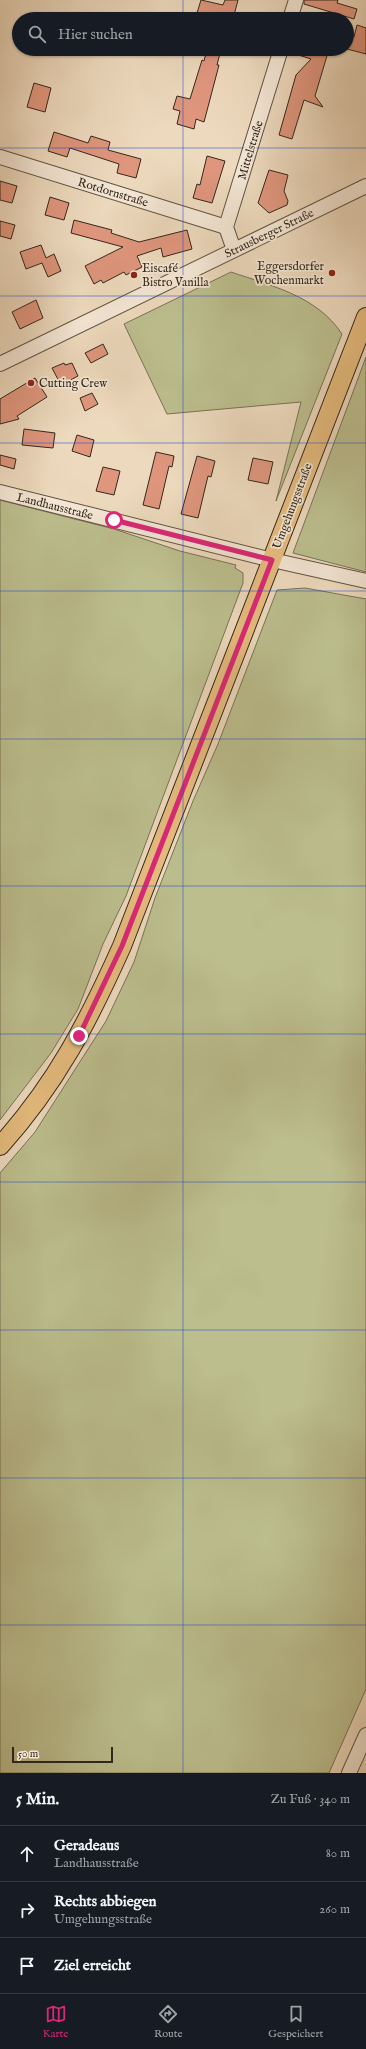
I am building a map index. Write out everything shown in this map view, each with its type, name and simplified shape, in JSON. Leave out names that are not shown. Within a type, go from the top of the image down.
[{"type":"main road","name":"Umgehungsstraße","points":[[0,1146],[32,1108],[55,1076],[79,1036],[102,990],[127,931],[366,317]]},
{"type":"street","points":[[292,12],[296,0]]},
{"type":"street","name":"Mittelstraße","points":[[226,227],[279,56]]},
{"type":"street","name":"Rotdornstraße","points":[[0,157],[226,227]]},
{"type":"street","name":"Strausberger Straße","points":[[0,364],[366,186]]},
{"type":"street","points":[[226,227],[234,250]]},
{"type":"street","name":"Landhausstraße","points":[[0,492],[272,560],[366,581]]},
{"type":"street","points":[[349,1773],[366,1735]]},
{"type":"green space","points":[[231,272],[278,288],[307,301],[332,321],[342,334],[276,501],[301,402],[167,414],[124,324]]},
{"type":"green space","points":[[366,357],[366,572],[293,553]]},
{"type":"green space","points":[[0,500],[114,529],[180,551],[236,565],[235,568],[243,573],[243,583],[126,896],[103,944],[78,1009],[51,1053],[0,1120]]},
{"type":"green space","points":[[305,588],[366,599],[366,1689],[329,1773],[0,1773],[0,1173],[35,1132],[106,1021],[134,962],[155,898],[193,801],[218,744],[277,590]]},
{"type":"building","points":[[201,0],[223,5],[225,0],[238,0],[235,12],[197,12]]},
{"type":"building","points":[[304,0],[338,0],[337,3],[357,9],[354,19],[354,12],[331,12],[304,4]]},
{"type":"building","points":[[357,25],[366,28],[366,54],[354,51],[354,37]]},
{"type":"building","points":[[205,56],[219,56],[217,65],[219,65],[204,122],[196,119],[194,129],[177,124],[180,111],[173,109],[177,96],[190,99],[202,60],[204,61]]},
{"type":"building","points":[[302,56],[327,56],[315,96],[323,107],[304,100],[292,139],[279,135],[296,75],[311,59]]},
{"type":"building","points":[[34,83],[51,88],[45,112],[27,107]]},
{"type":"building","points":[[54,132],[88,143],[91,136],[110,142],[108,150],[141,159],[136,178],[117,173],[119,164],[70,148],[67,157],[48,151]]},
{"type":"building","points":[[207,156],[225,161],[212,203],[193,198],[197,184],[200,185]]},
{"type":"building","points":[[269,170],[288,175],[284,191],[288,201],[287,205],[269,213],[258,203]]},
{"type":"building","points":[[0,181],[17,186],[12,203],[0,200]]},
{"type":"building","points":[[50,197],[69,203],[64,220],[45,215]]},
{"type":"building","points":[[74,220],[112,230],[111,233],[139,242],[187,230],[192,249],[163,257],[161,248],[137,256],[142,267],[126,275],[124,272],[103,283],[101,280],[94,284],[85,266],[123,247],[71,233]]},
{"type":"building","points":[[0,221],[15,225],[11,239],[0,236]]},
{"type":"building","points":[[41,245],[46,258],[54,254],[61,271],[48,277],[42,263],[26,269],[20,252]]},
{"type":"building","points":[[36,300],[43,318],[20,329],[12,312]]},
{"type":"building","points":[[103,344],[108,354],[91,363],[85,353]]},
{"type":"building","points":[[64,363],[65,365],[72,363],[78,376],[61,385],[52,368]]},
{"type":"building","points":[[35,378],[47,397],[17,416],[19,419],[0,424],[0,399]]},
{"type":"building","points":[[92,393],[98,404],[85,411],[80,398]]},
{"type":"building","points":[[24,429],[55,433],[53,448],[22,445]]},
{"type":"building","points":[[77,435],[94,440],[90,457],[72,451]]},
{"type":"building","points":[[156,452],[174,456],[172,467],[169,466],[159,509],[143,505]]},
{"type":"building","points":[[0,455],[16,459],[14,469],[0,465]]},
{"type":"building","points":[[197,456],[215,461],[211,477],[208,476],[198,518],[181,514]]},
{"type":"building","points":[[253,458],[273,462],[268,484],[248,480]]},
{"type":"building","points":[[103,467],[120,471],[114,495],[96,491]]},
{"type":"place","name":"Eggersdorfer Wochenmarkt","points":[[332,273]]},
{"type":"place","name":"Eiscafé Bistro Vanilla","points":[[134,275]]},
{"type":"place","name":"Cutting Crew","points":[[31,383]]},
{"type":"route","points":[[79,1036],[122,946],[272,560],[114,520]]}]
